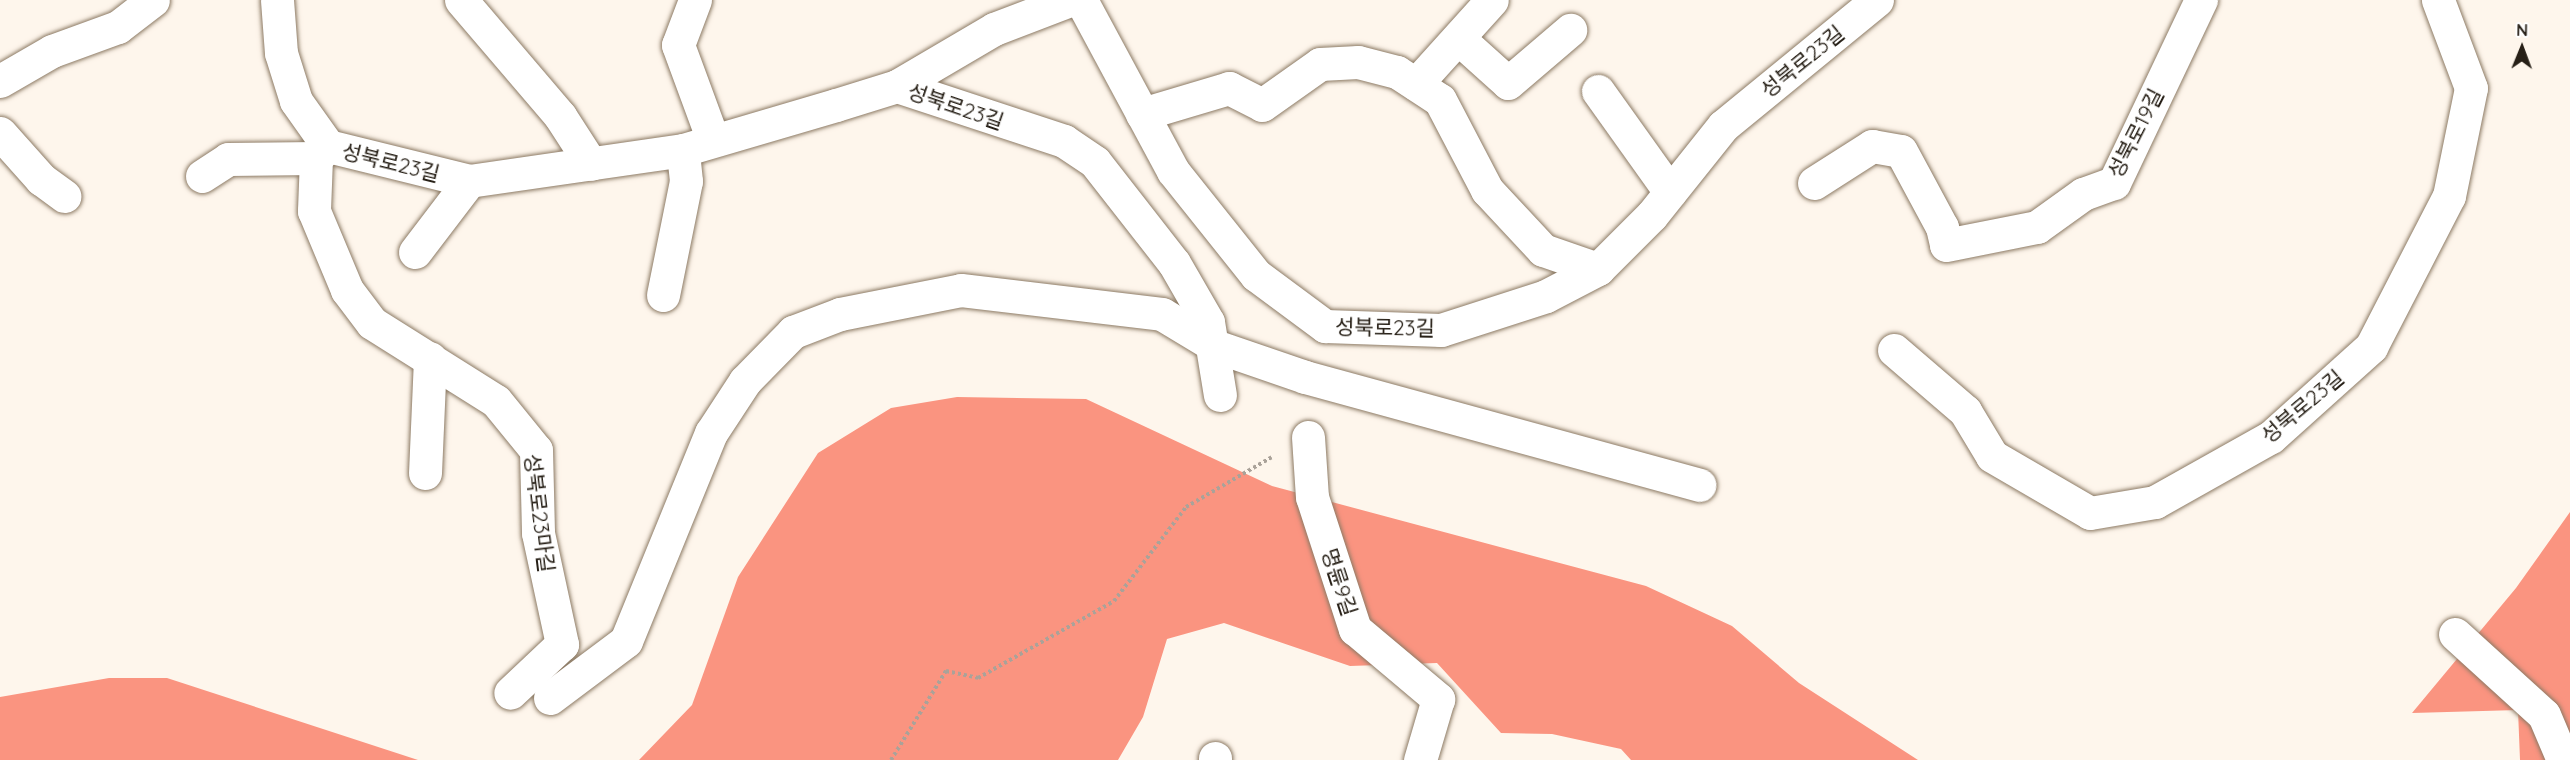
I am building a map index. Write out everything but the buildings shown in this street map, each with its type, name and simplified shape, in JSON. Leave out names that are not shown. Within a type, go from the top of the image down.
[{"type":"street","points":[[0,81],[52,51],[118,27],[153,0]]},
{"type":"street","name":"성북로23길","points":[[277,0],[281,53],[296,101],[322,152],[469,181],[591,164],[698,145],[897,86],[994,29],[1070,0]]},
{"type":"street","points":[[461,0],[561,116],[591,164]]},
{"type":"street","points":[[663,295],[686,181],[698,145],[678,45],[695,0]]},
{"type":"street","name":"성북로23길","points":[[1081,0],[1173,171],[1256,275],[1325,326],[1441,330],[1546,296],[1598,269],[1670,192],[1723,126],[1866,4]]},
{"type":"street","points":[[1416,84],[1492,0]]},
{"type":"street","name":"성북로19길","points":[[1814,183],[1872,146],[1900,152],[1942,227],[1946,245],[2037,227],[2083,194],[2114,183],[2201,0]]},
{"type":"street","name":"성북로23길","points":[[1894,350],[1965,411],[1992,456],[2090,513],[2155,502],[2271,436],[2371,347],[2449,196],[2471,88],[2438,0]]},
{"type":"street","points":[[1458,38],[1508,83],[1570,30]]},
{"type":"street","points":[[1142,114],[1229,88],[1262,105],[1320,64],[1358,62],[1397,72],[1440,100],[1487,190],[1543,250],[1598,269]]},
{"type":"street","name":"성북로23길","points":[[897,86],[1064,141],[1095,162],[1174,263],[1208,322],[1215,346],[1220,395]]},
{"type":"street","points":[[1598,91],[1670,192]]},
{"type":"street","points":[[0,133],[41,179],[64,196]]},
{"type":"street","points":[[202,176],[228,159],[322,152]]},
{"type":"street","name":"성북로23마길","points":[[322,152],[314,211],[347,290],[372,323],[430,357],[496,401],[536,450],[538,533],[562,644],[510,693]]},
{"type":"street","name":"성북로23길","points":[[415,252],[469,181]]},
{"type":"street","points":[[550,698],[626,641],[711,433],[745,381],[793,332],[840,314],[961,290],[1162,314],[1215,346],[1305,377],[1700,484]]},
{"type":"street","points":[[425,473],[430,357]]},
{"type":"street","name":"명륜9길","points":[[1308,437],[1312,497],[1356,629],[1438,699],[1420,760]]},
{"type":"street","points":[[2455,634],[2544,715],[2563,760]]},
{"type":"path","points":[[891,760],[946,671],[978,678],[1114,601],[1186,507],[1308,437]]},
{"type":"shaded area","points":[[957,397],[1086,399],[1272,486],[1646,586],[1732,626],[1799,683],[1918,760],[1631,760],[1621,749],[1552,734],[1501,733],[1437,663],[1350,666],[1224,623],[1167,639],[1143,717],[1118,760],[639,760],[692,705],[738,577],[818,453],[891,408]]},
{"type":"shaded area","points":[[2570,512],[2570,760],[2520,760],[2518,710],[2412,713],[2516,588]]},
{"type":"shaded area","points":[[109,678],[167,678],[418,760],[0,760],[0,697]]}]
